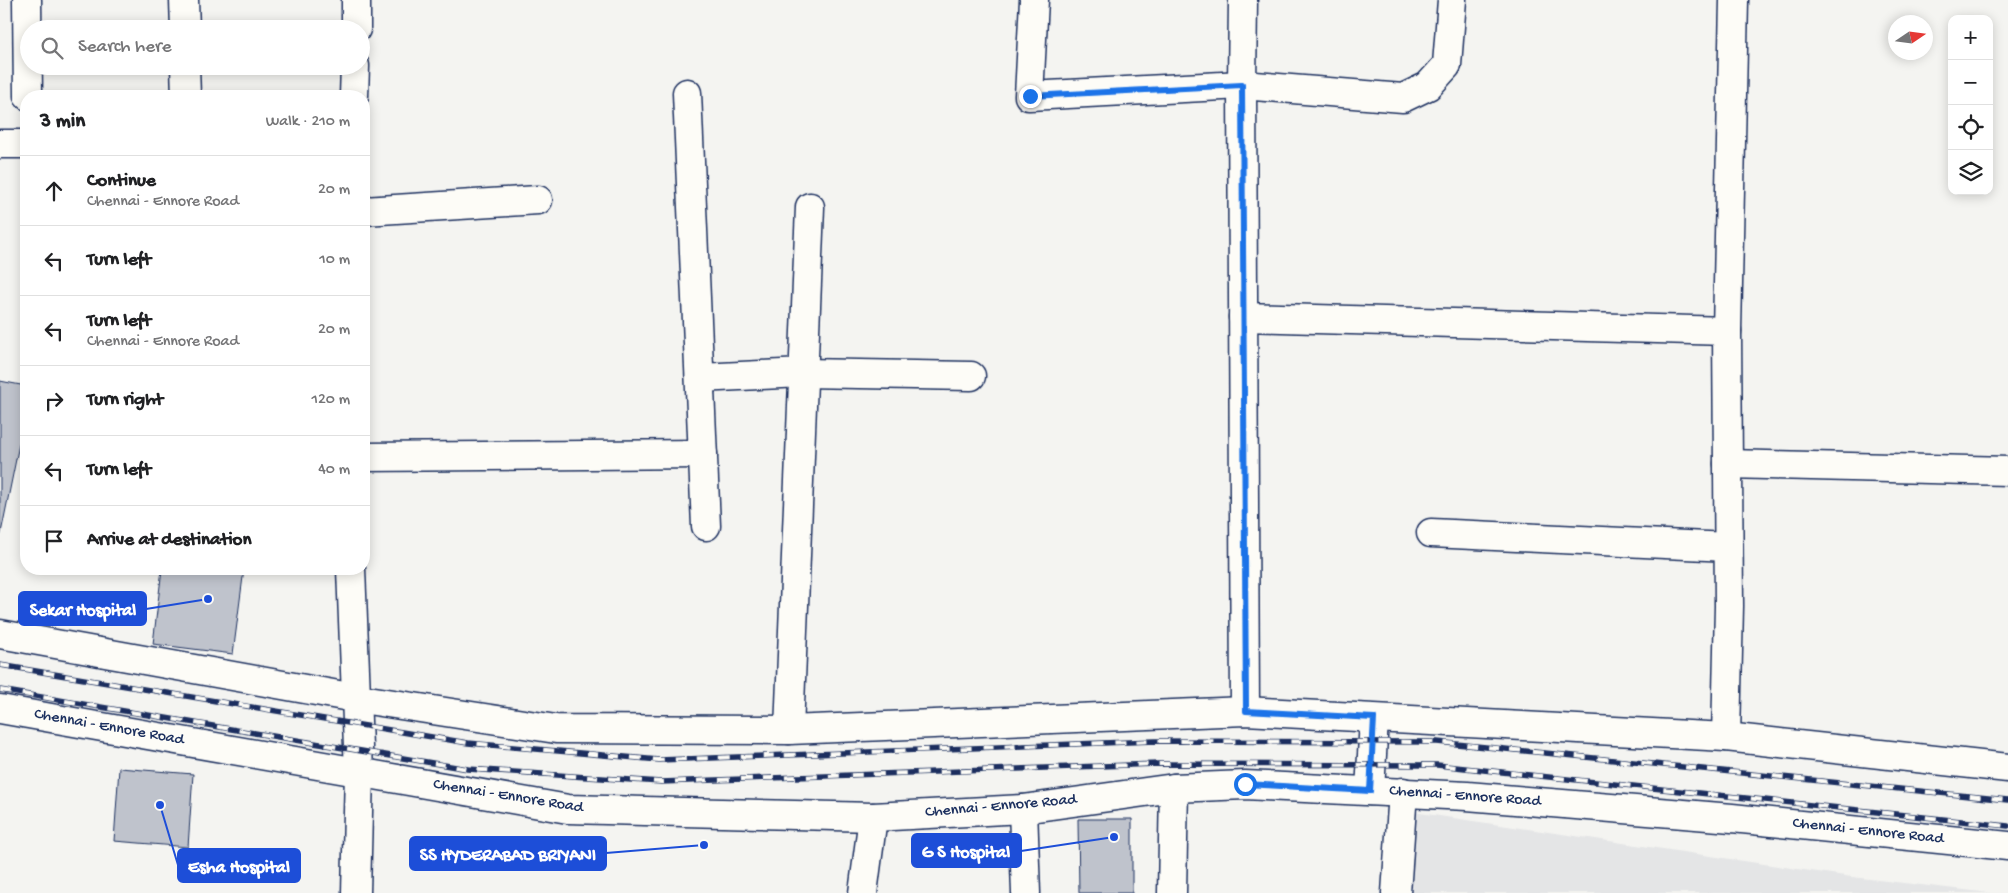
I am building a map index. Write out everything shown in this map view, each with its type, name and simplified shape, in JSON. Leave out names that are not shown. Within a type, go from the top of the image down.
[{"type":"street","points":[[26,0],[26,20]]},
{"type":"street","points":[[184,0],[185,20]]},
{"type":"street","points":[[356,0],[356,20]]},
{"type":"street","points":[[1034,0],[1030,96],[1242,85],[1403,98],[1428,86],[1446,65],[1452,0]]},
{"type":"street","points":[[1243,0],[1246,711]]},
{"type":"street","points":[[1726,737],[1728,547],[1727,331],[1734,0]]},
{"type":"street","points":[[28,75],[28,90]]},
{"type":"street","points":[[185,75],[186,90]]},
{"type":"street","points":[[354,90],[355,75]]},
{"type":"street","points":[[688,93],[706,526]]},
{"type":"street","points":[[0,144],[20,144]]},
{"type":"street","points":[[370,211],[538,200]]},
{"type":"street","points":[[789,730],[810,207]]},
{"type":"street","points":[[1243,317],[1727,331]]},
{"type":"street","points":[[700,378],[803,373],[971,376]]},
{"type":"street","points":[[370,457],[703,454]]},
{"type":"street","points":[[1728,464],[2008,471]]},
{"type":"street","points":[[1431,532],[1728,547]]},
{"type":"street","points":[[351,575],[359,772],[356,893]]},
{"type":"street","points":[[0,634],[355,698],[556,729],[789,730],[1246,711],[1726,737],[2008,768]]},
{"type":"street","name":"Chennai - Ennore Road","points":[[0,710],[568,810],[873,817],[1023,809],[1174,788],[1245,784],[1468,796],[1723,817],[2008,846]]},
{"type":"street","points":[[1370,791],[1374,718]]},
{"type":"street","points":[[1172,893],[1174,788]]},
{"type":"street","points":[[1396,893],[1403,792]]},
{"type":"street","points":[[1023,809],[1026,893]]},
{"type":"street","points":[[863,893],[873,817]]},
{"type":"shaded area","points":[[1406,811],[1852,877],[1990,893],[1402,893]]},
{"type":"building","points":[[0,381],[20,385],[20,440],[0,538]]},
{"type":"building","points":[[161,575],[243,575],[233,654],[153,644]]},
{"type":"building","points":[[119,768],[193,774],[188,847],[114,841]]},
{"type":"building","points":[[1078,819],[1132,819],[1132,893],[1079,893]]},
{"type":"railway","points":[[0,665],[468,743],[659,760],[1155,741],[1437,742],[2008,800]]},
{"type":"railway","points":[[0,690],[468,769],[661,782],[1158,764],[1437,765],[2008,826]]},
{"type":"place","name":"Sekar Hospital","points":[[208,599]]},
{"type":"place","name":"Esha Hospital","points":[[160,805]]},
{"type":"place","name":"G S Hospital","points":[[1114,837]]},
{"type":"place","name":"SS HYDERABAD BRIYANI","points":[[704,845]]},
{"type":"route","points":[[1030,96],[1242,85],[1246,711],[1374,718],[1370,791],[1245,784]]}]
